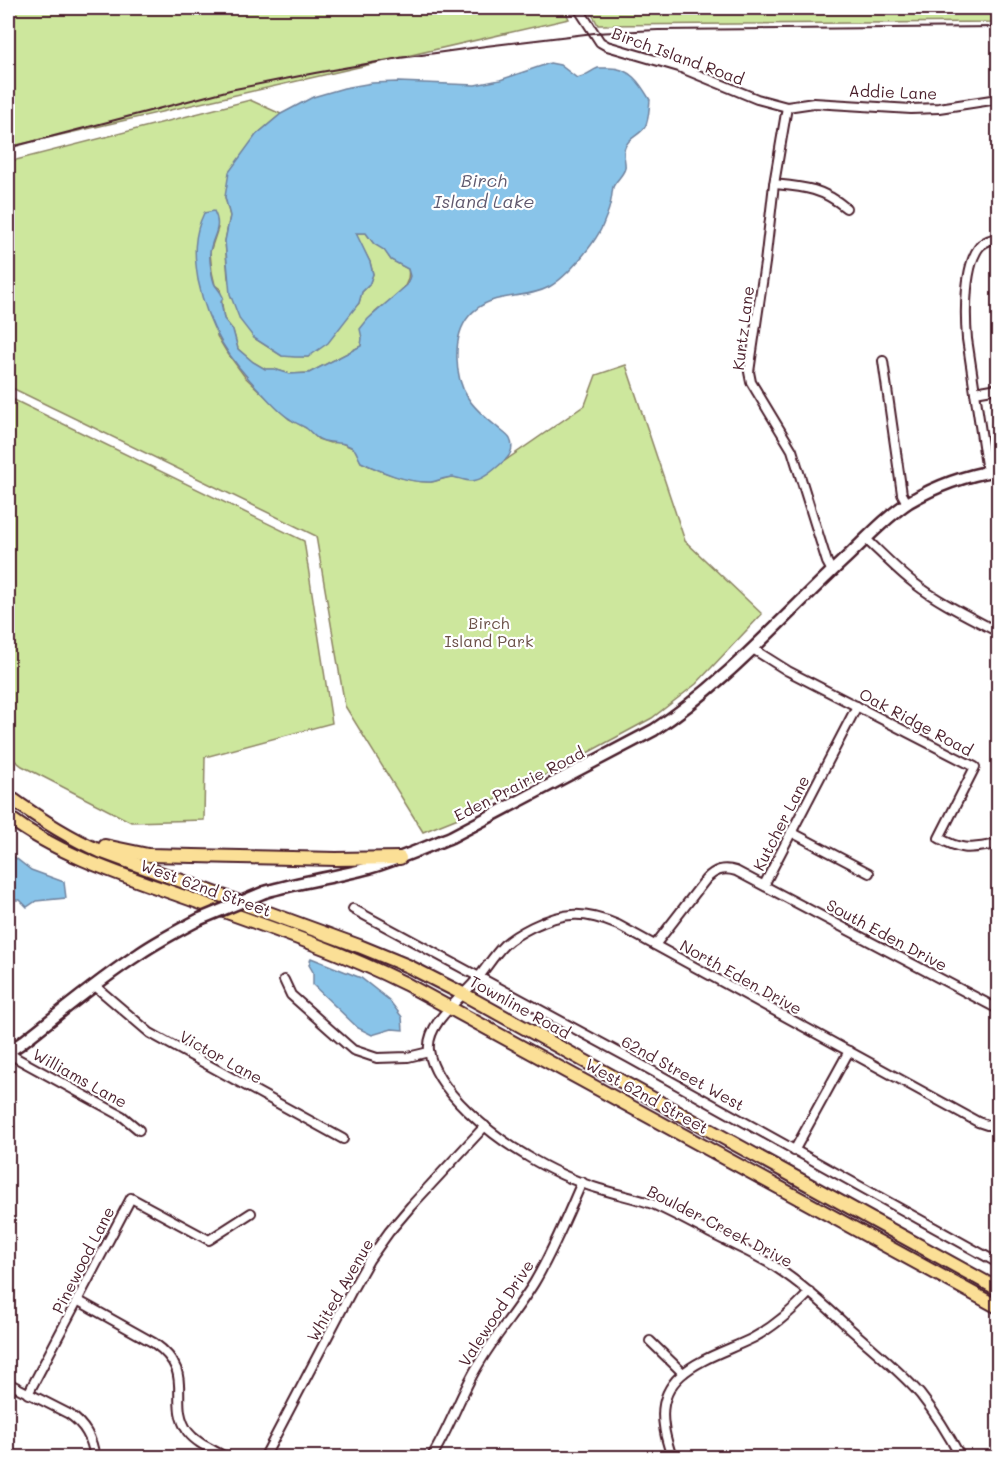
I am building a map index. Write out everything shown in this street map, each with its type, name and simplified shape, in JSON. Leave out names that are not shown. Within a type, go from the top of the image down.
[{"type":"main road","name":"Eden Prairie Road","points":[[8,1052],[139,954],[200,919],[266,892],[370,868],[451,837],[654,730],[690,705],[753,649],[832,571],[907,503],[950,482],[999,470]]},
{"type":"main road","name":"Townline Road","points":[[8,796],[80,843],[359,945],[408,966],[463,994],[999,1289]]},
{"type":"main road","name":"West 62nd Street","points":[[9,818],[67,852],[95,865],[351,958],[386,974],[999,1307]]},
{"type":"main road","points":[[56,828],[114,849],[148,855],[400,858]]},
{"type":"street","name":"Birch Island Road","points":[[578,8],[600,42],[607,46],[679,67],[757,99],[787,107]]},
{"type":"street","name":"Addie Lane","points":[[787,107],[814,103],[920,109],[968,105],[999,99]]},
{"type":"street","name":"Kurtz Lane","points":[[787,107],[774,184],[750,366],[751,382],[792,450],[827,562],[832,571]]},
{"type":"street","points":[[774,184],[817,190],[835,199],[846,208]]},
{"type":"street","points":[[987,472],[965,318],[968,286],[976,252],[982,244],[999,238]]},
{"type":"street","points":[[883,361],[902,494],[907,503]]},
{"type":"street","points":[[975,392],[999,388]]},
{"type":"street","points":[[866,539],[896,568],[935,598],[999,632]]},
{"type":"street","name":"Oak Ridge Road","points":[[753,649],[788,671],[975,767],[939,838],[956,847],[965,848],[999,844]]},
{"type":"street","name":"Kutcher Lane","points":[[656,945],[712,873],[720,869],[728,869],[764,885],[857,706]]},
{"type":"street","points":[[791,832],[869,873]]},
{"type":"street","name":"South Eden Drive","points":[[764,885],[999,1009]]},
{"type":"street","name":"62nd Street West","points":[[353,909],[629,1058],[999,1263]]},
{"type":"street","name":"North Eden Drive","points":[[479,978],[500,948],[519,933],[554,917],[571,914],[603,918],[978,1122],[999,1125]]},
{"type":"street","points":[[284,980],[291,995],[354,1050],[377,1058],[408,1057],[429,1052],[429,1037],[444,1013],[479,978]]},
{"type":"street","name":"Victor Lane","points":[[95,986],[150,1033],[343,1139]]},
{"type":"street","points":[[794,1151],[849,1051]]},
{"type":"street","name":"Williams Lane","points":[[8,1052],[122,1116],[139,1130]]},
{"type":"street","name":"Boulder Creek Drive","points":[[429,1052],[437,1072],[458,1101],[485,1126],[528,1157],[600,1190],[639,1199],[657,1206],[766,1262],[794,1279],[898,1371],[918,1392],[937,1416],[961,1458]]},
{"type":"street","name":"Whited Avenue","points":[[264,1458],[369,1260],[411,1206],[485,1126]]},
{"type":"street","name":"Valewood Drive","points":[[431,1458],[484,1354],[536,1280],[582,1182]]},
{"type":"street","name":"Pinewood Lane","points":[[28,1394],[130,1198],[209,1240],[251,1213]]},
{"type":"street","points":[[672,1458],[663,1415],[664,1402],[677,1378],[699,1363],[770,1328],[785,1317],[810,1292]]},
{"type":"street","points":[[77,1300],[164,1349],[176,1367],[179,1378],[180,1411],[188,1432],[196,1440],[227,1458]]},
{"type":"street","points":[[650,1341],[683,1373]]},
{"type":"street","points":[[8,1383],[78,1420],[91,1438],[95,1458]]},
{"type":"street","points":[[715,1458],[724,1456],[746,1458]]},
{"type":"green space","points":[[8,8],[564,8],[569,19],[8,147]]},
{"type":"green space","points":[[589,8],[731,8],[731,11],[933,13],[998,10],[998,22],[598,25]]},
{"type":"green space","name":"Birch Island Park","points":[[250,100],[281,114],[256,135],[225,197],[230,216],[225,241],[228,278],[254,338],[282,356],[308,357],[359,303],[362,292],[369,285],[373,274],[370,262],[355,233],[366,233],[374,244],[384,249],[391,260],[408,269],[408,277],[401,291],[369,319],[361,346],[309,373],[290,374],[265,369],[238,349],[233,330],[224,319],[220,289],[215,285],[210,252],[218,228],[205,213],[217,336],[245,377],[289,419],[308,429],[318,439],[330,443],[339,442],[355,449],[361,462],[386,473],[429,482],[450,477],[469,480],[480,478],[585,405],[596,375],[626,365],[685,541],[762,614],[696,684],[652,718],[463,816],[423,832],[345,706],[316,536],[8,386],[8,162]]},
{"type":"green space","points":[[8,397],[304,541],[332,723],[205,757],[204,820],[131,822],[22,766],[8,755]]},
{"type":"water","name":"Birch Island Lake","points":[[550,63],[560,65],[577,78],[598,68],[622,70],[634,77],[642,88],[650,100],[649,110],[645,127],[624,150],[625,168],[613,187],[606,217],[595,239],[581,258],[549,287],[529,294],[487,302],[469,316],[464,324],[460,334],[457,357],[463,389],[478,410],[509,438],[512,445],[510,453],[490,473],[480,479],[466,481],[453,477],[422,482],[404,479],[361,462],[351,447],[320,440],[272,404],[230,356],[214,328],[202,297],[196,262],[195,246],[204,213],[214,211],[217,222],[210,259],[215,285],[223,297],[221,302],[224,319],[233,330],[238,349],[265,369],[290,374],[309,373],[361,346],[360,329],[368,319],[407,285],[410,276],[408,269],[391,260],[366,233],[356,233],[370,262],[373,274],[369,285],[362,292],[359,303],[328,343],[308,357],[282,356],[254,338],[240,320],[230,294],[225,241],[230,216],[225,197],[229,172],[256,135],[281,114],[313,97],[372,83],[475,85],[500,80]]},
{"type":"water","points":[[8,852],[31,870],[64,882],[66,898],[36,901],[27,907],[20,900],[8,900]]},
{"type":"water","points":[[311,958],[361,978],[389,1000],[402,1017],[403,1030],[392,1029],[372,1035],[358,1028],[313,985],[313,972],[309,965]]},
{"type":"railway","points":[[8,148],[230,90],[400,58],[486,46],[594,33],[658,30],[998,27]]}]
